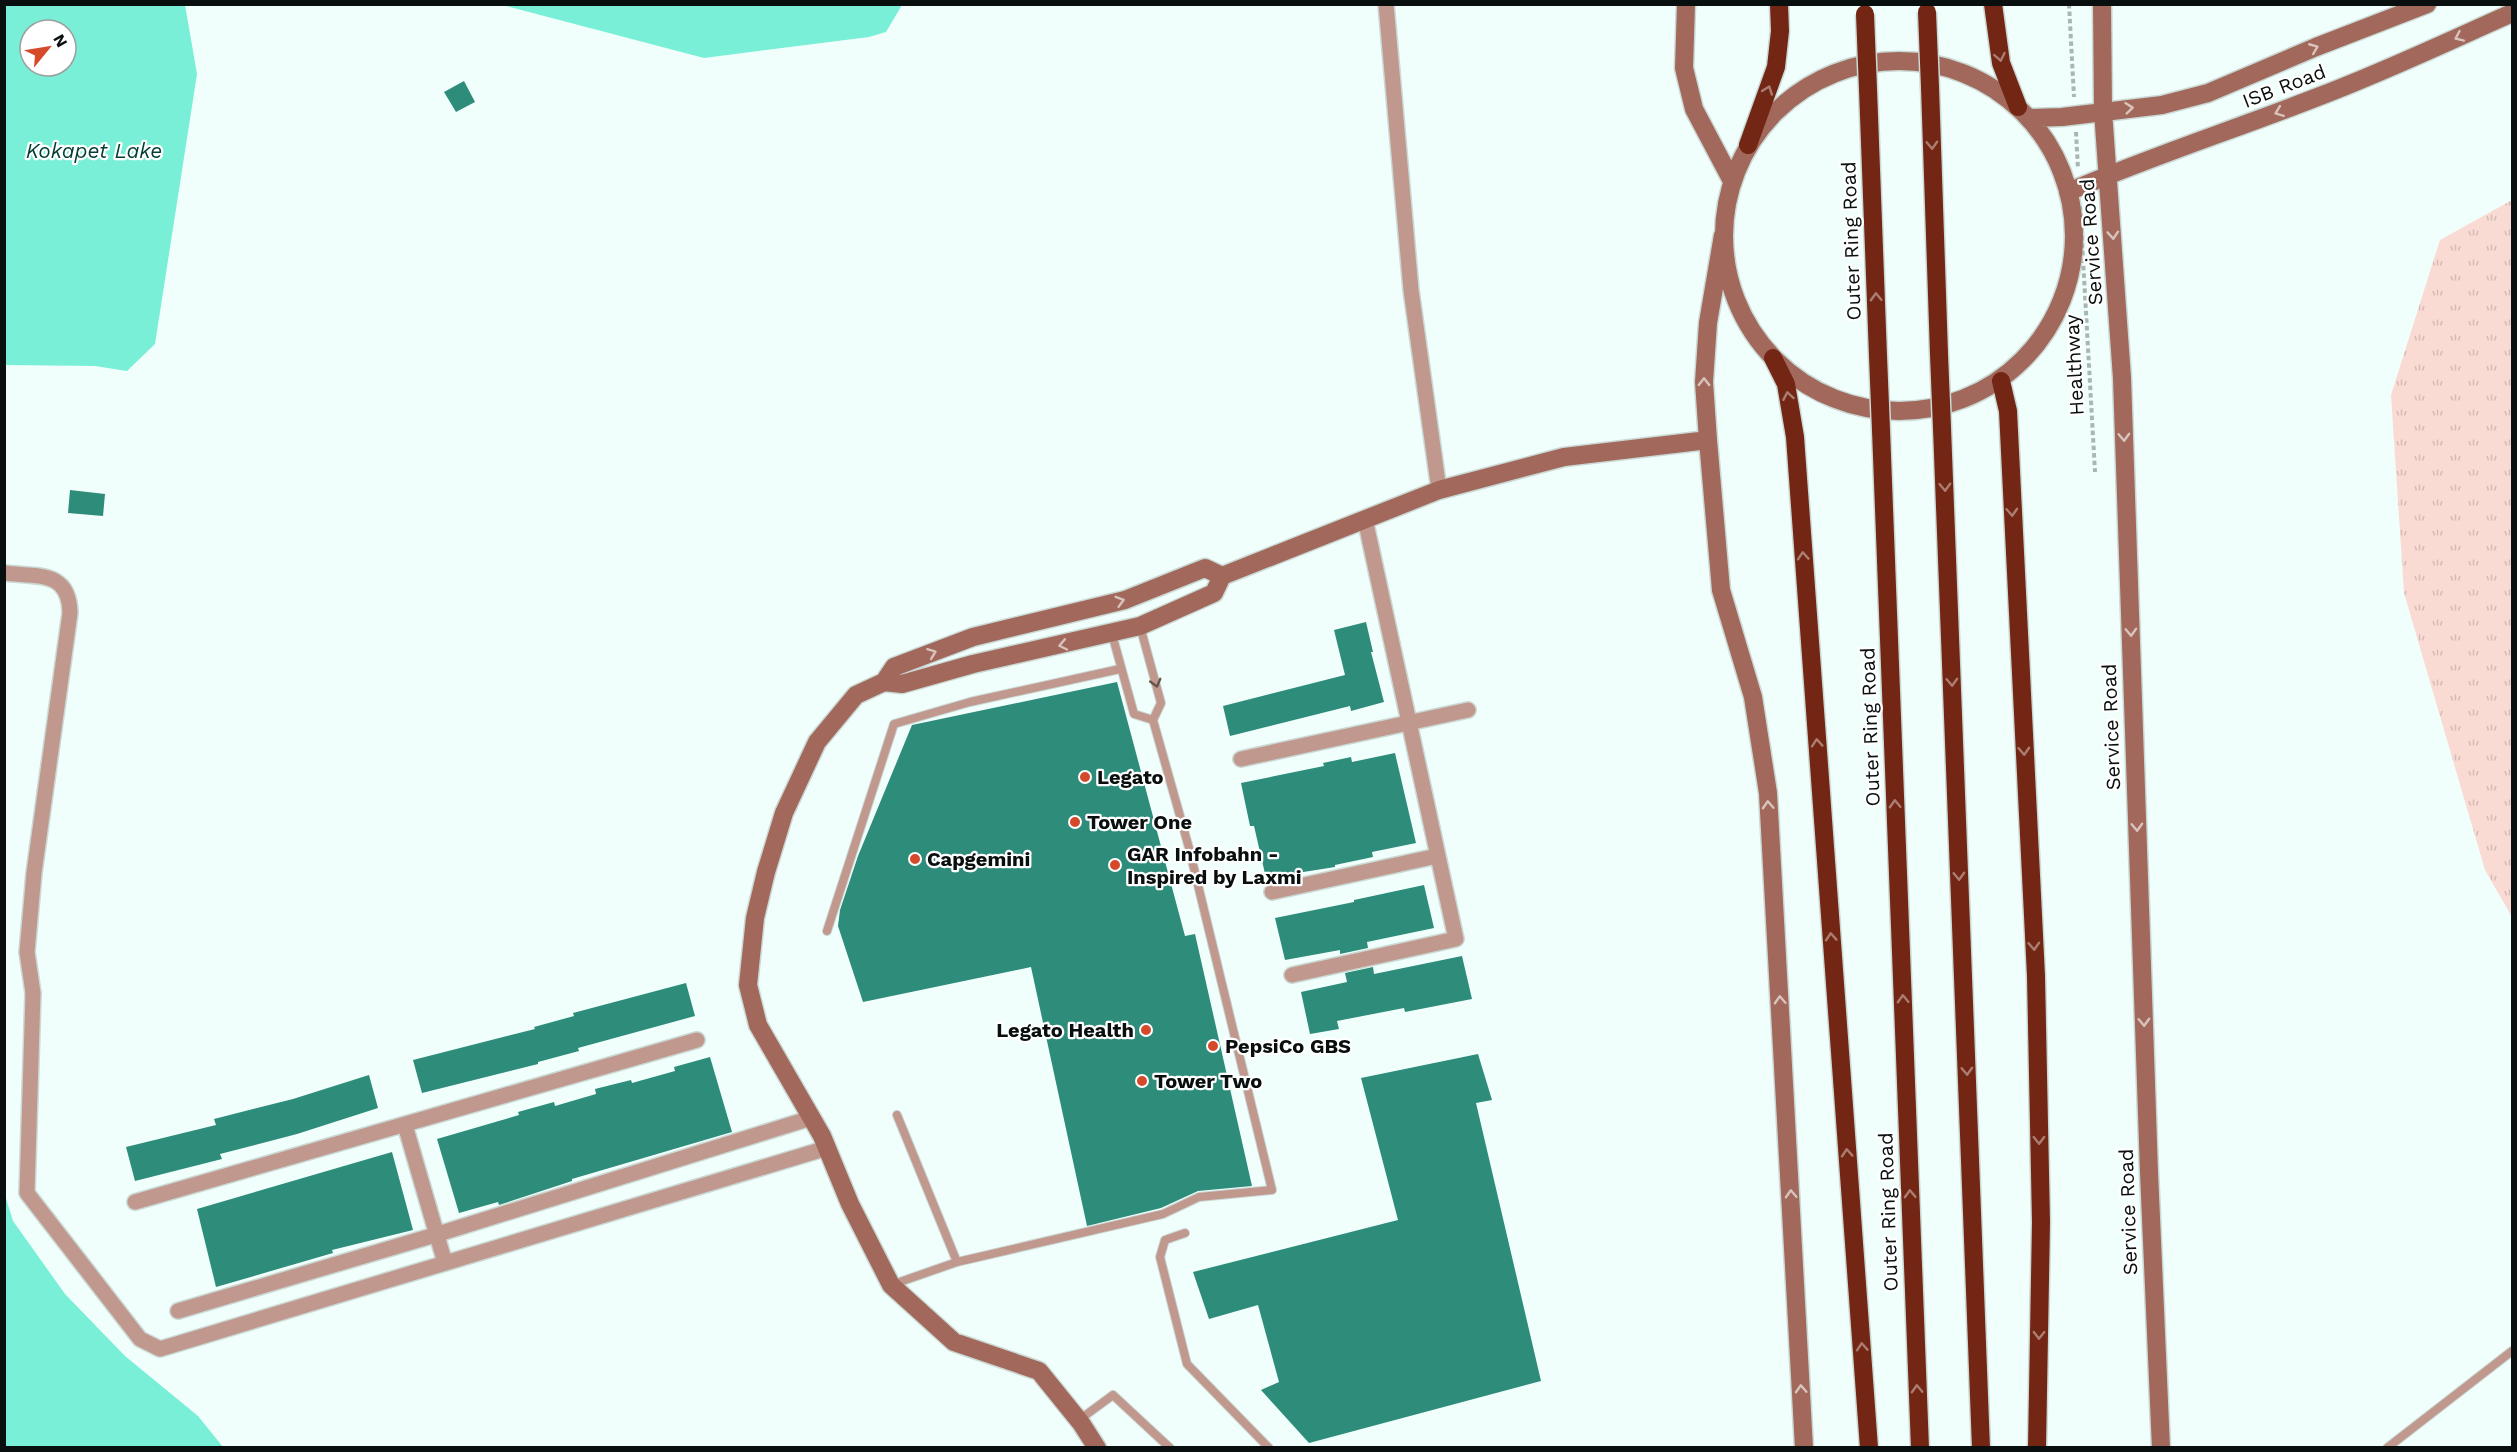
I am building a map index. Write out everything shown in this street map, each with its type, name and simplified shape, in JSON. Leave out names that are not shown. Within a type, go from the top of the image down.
[{"type":"highway","points":[[1748,145],[1776,67],[1780,31],[1779,4]]},
{"type":"highway","points":[[1993,4],[2001,63],[2024,112]]},
{"type":"highway","points":[[1927,8],[1981,1448]]},
{"type":"highway","name":"Outer Ring Road","points":[[1865,9],[1920,1448]]},
{"type":"highway","points":[[1773,358],[1786,384],[1795,437],[1869,1448]]},
{"type":"highway","points":[[2001,381],[2008,411],[2036,976],[2041,1222],[2037,1448]]},
{"type":"main road","points":[[1686,4],[1684,68],[1694,109],[1732,182]]},
{"type":"main road","name":"Service Road","points":[[2102,4],[2103,111],[2122,378],[2148,1160],[2161,1448]]},
{"type":"main road","name":"ISB Road","points":[[2024,112],[2075,115],[2162,105],[2208,93],[2427,4]]},
{"type":"main road","name":"ISB Road","points":[[2073,190],[2390,68],[2512,13]]},
{"type":"main road","points":[[1724,235],[1729,280],[1746,322],[1773,358],[1812,388],[1858,407],[1908,412],[1957,403],[2001,381],[2036,348],[2060,307],[2074,258],[2073,190],[2058,160],[2024,112],[1976,78],[1926,62],[1874,62],[1824,76],[1781,105],[1748,145],[1732,182],[1708,323],[1704,382],[1721,590],[1753,697],[1768,793],[1804,1448]]},
{"type":"main road","points":[[1096,1448],[1079,1420],[1039,1371],[954,1342],[891,1285],[850,1204],[827,1148],[758,1025],[748,985],[755,918],[784,813],[817,742],[856,695],[884,682],[902,684],[973,664],[1140,626],[1214,593],[1222,576],[1439,490],[1564,457],[1708,440]]},
{"type":"main road","points":[[884,682],[894,667],[973,637],[1125,600],[1205,568],[1222,576]]},
{"type":"street","points":[[1386,4],[1412,290],[1439,490]]},
{"type":"street","points":[[1292,975],[1456,939],[1365,519]]},
{"type":"street","points":[[4,573],[52,579],[64,586],[70,598],[70,613],[34,873],[27,952],[33,993],[27,1192],[140,1339],[160,1349],[827,1148]]},
{"type":"street","points":[[1241,759],[1468,710]]},
{"type":"street","points":[[1272,892],[1437,856]]},
{"type":"street","points":[[135,1202],[697,1040]]},
{"type":"street","points":[[178,1311],[435,1235],[811,1118]]},
{"type":"street","points":[[405,1125],[435,1235],[445,1263]]},
{"type":"lane","points":[[891,1285],[957,1262],[1163,1214],[1199,1197],[1272,1190],[1189,848],[1153,720],[1161,703],[1140,626]]},
{"type":"lane","points":[[1112,634],[1134,714],[1153,720]]},
{"type":"lane","points":[[828,931],[894,724],[970,702],[1120,669]]},
{"type":"lane","points":[[897,1115],[957,1262]]},
{"type":"lane","points":[[1185,1233],[1165,1240],[1160,1257],[1187,1364],[1269,1448]]},
{"type":"lane","points":[[2387,1448],[2512,1351]]},
{"type":"lane","points":[[1079,1420],[1113,1395],[1170,1448]]},
{"type":"path","name":"Healthway","points":[[2069,4],[2075,115],[2073,190],[2095,472]]},
{"type":"green space","points":[[2512,200],[2512,917],[2485,870],[2404,593],[2391,395],[2440,240]]},
{"type":"water","name":"Kokapet Lake","points":[[5,4],[185,5],[197,74],[155,344],[127,371],[95,366],[5,365]]},
{"type":"water","points":[[502,5],[902,5],[886,32],[869,37],[704,58]]},
{"type":"water","points":[[5,1195],[13,1221],[65,1294],[125,1356],[198,1416],[223,1447],[5,1447]]},
{"type":"building","points":[[464,81],[475,102],[456,112],[444,92]]},
{"type":"building","points":[[70,490],[105,494],[103,516],[68,513]]},
{"type":"building","points":[[1366,622],[1384,702],[1351,711],[1350,706],[1230,736],[1223,706],[1345,675],[1334,630]]},
{"type":"building","points":[[1117,682],[1185,936],[1195,934],[1252,1186],[1198,1191],[1161,1208],[1087,1226],[1031,967],[863,1002],[838,926],[840,910],[858,856],[912,725]]},
{"type":"building","points":[[1395,753],[1416,843],[1372,852],[1373,857],[1335,865],[1335,867],[1266,878],[1254,826],[1250,826],[1241,783],[1324,766],[1323,763],[1351,757],[1352,762]]},
{"type":"building","points":[[1424,885],[1434,928],[1367,942],[1368,948],[1340,954],[1340,950],[1285,960],[1275,918]]},
{"type":"building","points":[[1462,956],[1472,999],[1405,1012],[1404,1008],[1337,1021],[1339,1029],[1310,1034],[1301,992],[1347,982],[1345,973],[1373,967],[1374,974]]},
{"type":"building","points":[[686,983],[695,1016],[578,1048],[579,1051],[538,1062],[538,1064],[422,1093],[413,1060],[535,1029],[534,1027],[574,1016],[573,1013]]},
{"type":"building","points":[[1478,1054],[1492,1100],[1476,1103],[1541,1381],[1309,1443],[1261,1390],[1279,1382],[1258,1305],[1209,1319],[1193,1272],[1398,1220],[1361,1078]]},
{"type":"building","points":[[710,1057],[732,1132],[572,1179],[572,1181],[499,1205],[498,1202],[459,1213],[437,1139],[519,1115],[518,1112],[554,1102],[555,1106],[596,1094],[595,1089],[631,1080],[632,1083],[675,1071],[674,1067]]},
{"type":"building","points":[[369,1075],[378,1108],[297,1134],[220,1154],[222,1159],[135,1181],[126,1147],[216,1125],[214,1119],[293,1099]]},
{"type":"building","points":[[392,1152],[413,1230],[332,1250],[333,1253],[216,1287],[197,1209]]},
{"type":"place","name":"Legato","points":[[1085,777]]},
{"type":"place","name":"Tower One","points":[[1075,822]]},
{"type":"place","name":"Capgemini","points":[[915,859]]},
{"type":"place","name":"GAR Infobahn - Inspired by Laxmi","points":[[1115,865]]},
{"type":"place","name":"Legato Health","points":[[1146,1030]]},
{"type":"place","name":"PepsiCo GBS","points":[[1213,1046]]},
{"type":"place","name":"Tower Two","points":[[1142,1081]]}]
